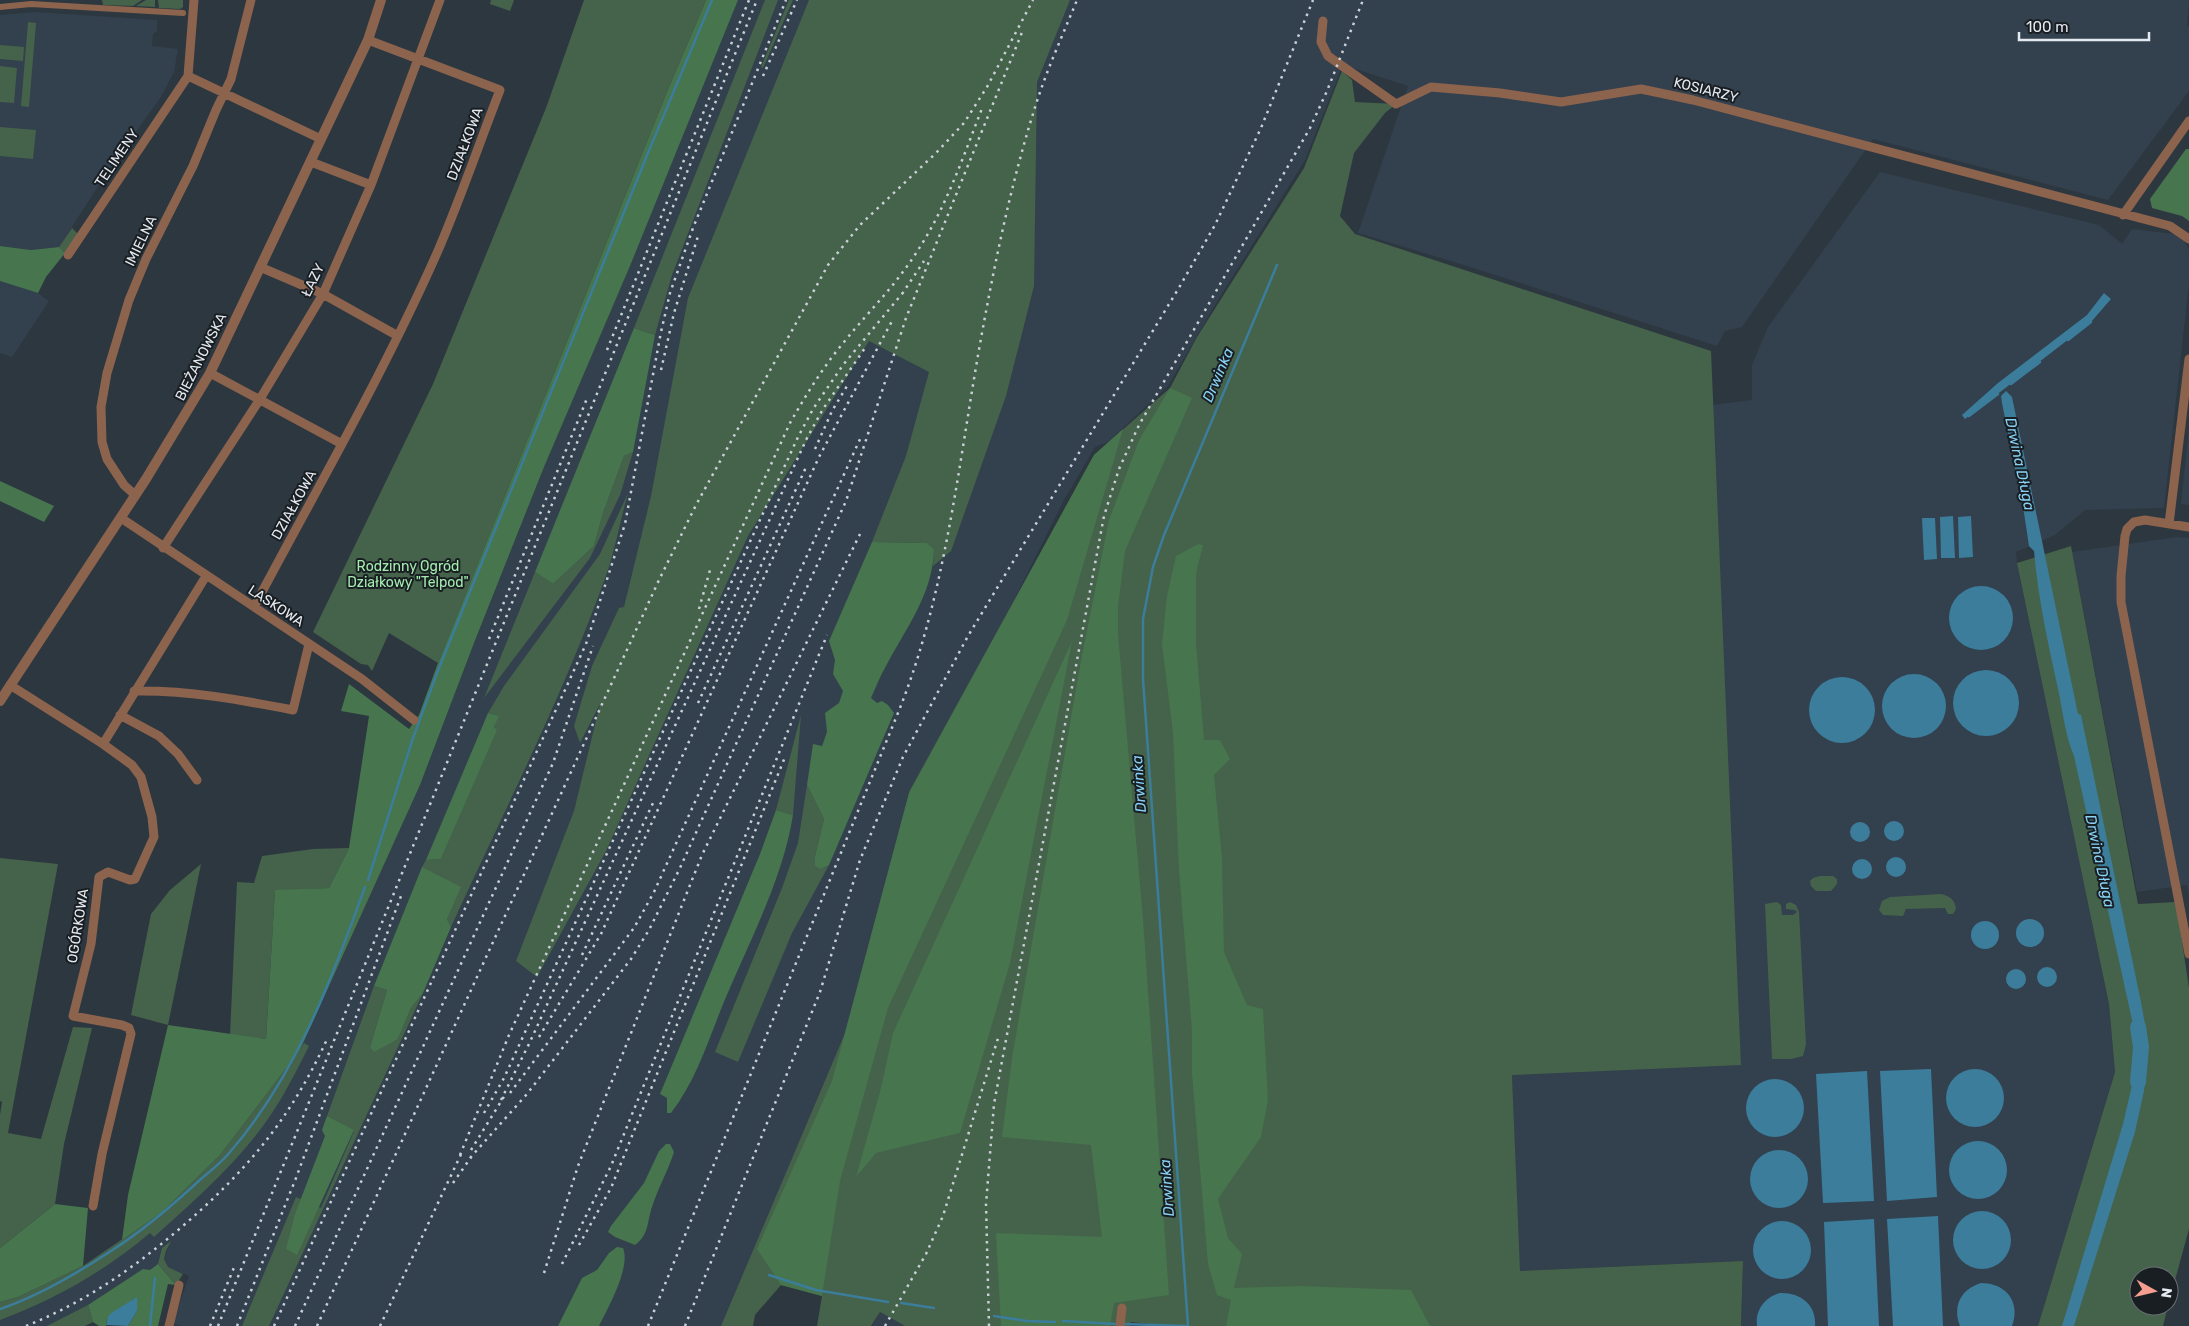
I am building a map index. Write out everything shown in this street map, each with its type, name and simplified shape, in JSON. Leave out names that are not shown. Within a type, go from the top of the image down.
[{"type":"street","name":"TELIMENY","points":[[68,255],[188,76],[194,0]]},
{"type":"street","name":"IMIELNA","points":[[135,495],[124,485],[107,459],[101,436],[102,398],[129,300],[146,259],[194,166],[231,79],[251,0]]},
{"type":"street","name":"BIEŻANOWSKA","points":[[0,701],[189,411],[210,374],[368,40],[381,0]]},
{"type":"street","name":"ŁAZY","points":[[164,548],[260,399],[323,294],[371,186],[440,0]]},
{"type":"street","points":[[0,7],[31,4],[183,13]]},
{"type":"street","name":"KOSIARZY","points":[[1323,22],[1321,42],[1328,56],[1396,104],[1431,87],[1500,93],[1561,102],[1641,90],[1693,100],[2123,215]]},
{"type":"street","name":"DZIAŁKOWA","points":[[254,607],[398,336],[437,252],[500,90],[368,40]]},
{"type":"street","points":[[188,76],[321,139]]},
{"type":"street","points":[[2189,121],[2123,215],[2170,226],[2189,239]]},
{"type":"street","points":[[311,162],[371,186]]},
{"type":"street","points":[[260,267],[323,294],[398,336]]},
{"type":"street","points":[[2169,524],[2189,359]]},
{"type":"street","points":[[210,374],[342,444]]},
{"type":"street","name":"LASKOWA","points":[[120,518],[362,678],[414,720]]},
{"type":"street","points":[[2189,527],[2140,520],[2129,526],[2125,536],[2120,588],[2157,797],[2189,954]]},
{"type":"street","points":[[103,744],[206,576]]},
{"type":"street","points":[[134,691],[232,698],[293,710],[309,644]]},
{"type":"street","name":"OGÓRKOWA","points":[[10,685],[103,744],[132,765],[141,777],[152,817],[154,837],[136,878],[130,880],[108,872],[99,877],[91,944],[74,1016],[122,1025],[129,1028],[131,1034],[102,1154],[92,1206]]},
{"type":"street","points":[[120,716],[159,736],[178,754],[197,780]]},
{"type":"street","points":[[169,1326],[179,1285]]},
{"type":"street","points":[[1120,1326],[1122,1308]]},
{"type":"shaded area","points":[[738,0],[2189,0],[2187,26],[2189,26],[2189,91],[2108,200],[1873,139],[1742,327],[1725,331],[1717,346],[1358,233],[1408,86],[1343,65],[1305,160],[1215,305],[1168,386],[1108,442],[1095,447],[1064,500],[1002,624],[832,1081],[723,1326],[181,1326],[173,1323],[189,1276],[168,1267],[164,1259],[169,1245],[164,1250],[158,1268],[53,1326],[0,1326],[0,1303],[83,1266],[146,1222],[300,1050],[420,785],[544,467],[630,266]]},
{"type":"shaded area","points":[[35,12],[157,20],[157,31],[153,34],[152,46],[178,49],[174,72],[161,97],[111,166],[59,247],[31,250],[0,246],[0,15]]},
{"type":"shaded area","points":[[1880,172],[2099,225],[2122,244],[2132,229],[2174,234],[2183,240],[2189,249],[2189,283],[2164,508],[2085,510],[2055,535],[2016,552],[2109,1004],[2115,1072],[2038,1326],[1741,1326],[1743,1261],[1519,1271],[1512,1074],[1741,1064],[1704,406],[1752,400],[1752,365],[1768,327]]},
{"type":"shaded area","points":[[0,281],[38,293],[49,301],[12,357],[0,353]]},
{"type":"shaded area","points":[[2189,427],[2189,505],[2181,504]]},
{"type":"shaded area","points":[[2177,537],[2189,538],[2189,895],[2187,885],[2137,892],[2072,552]]},
{"type":"shaded area","points":[[880,1312],[905,1326],[872,1326]]},
{"type":"green space","points":[[102,0],[142,0],[133,6],[103,5]]},
{"type":"green space","points":[[146,0],[155,0],[155,7],[136,6]]},
{"type":"green space","points":[[158,0],[183,0],[183,7],[180,9],[159,8]]},
{"type":"green space","points":[[491,0],[514,0],[510,11],[490,4]]},
{"type":"green space","name":"Rodzinny Ogród Działkowy \"Telpod\"","points":[[584,0],[706,0],[666,94],[438,663],[389,633],[372,671],[368,665],[361,664],[313,632],[433,384],[546,108]]},
{"type":"green space","points":[[706,0],[738,0],[630,266],[544,467],[420,785],[300,1050],[220,1155],[161,1213],[122,1240],[128,1195],[168,1025],[266,1039],[275,890],[329,888],[349,848],[369,716],[341,711],[349,684],[409,729],[419,715],[438,663],[666,94]]},
{"type":"green space","points":[[765,0],[778,0],[672,275],[655,335],[634,328]]},
{"type":"green space","points":[[789,0],[793,0],[763,68],[761,67]]},
{"type":"green space","points":[[809,0],[1070,0],[1037,82],[1034,286],[1006,396],[951,551],[933,566],[934,549],[927,543],[872,542],[906,456],[929,372],[869,341],[748,536],[606,851],[537,977],[516,961],[574,811],[600,704],[580,743],[574,726],[592,666],[619,608],[624,607],[651,496],[688,298]]},
{"type":"green space","points":[[28,22],[36,23],[29,107],[21,106]]},
{"type":"green space","points":[[0,45],[24,47],[23,61],[0,59]]},
{"type":"green space","points":[[0,66],[17,68],[14,103],[0,102]]},
{"type":"green space","points":[[1342,71],[1352,80],[1355,102],[1396,104],[1385,113],[1354,153],[1340,216],[1355,234],[1711,351],[1741,1065],[1512,1075],[1520,1271],[1743,1261],[1741,1326],[1167,1326],[1131,1322],[1130,1326],[905,1326],[880,1312],[871,1326],[817,1326],[822,1296],[781,1285],[755,1315],[753,1326],[721,1326],[846,1031],[910,790],[1094,455],[1170,388],[1197,337],[1304,168]]},
{"type":"green space","points":[[0,127],[36,130],[33,159],[0,156]]},
{"type":"green space","points":[[2186,149],[2189,149],[2189,221],[2182,216],[2152,208],[2150,199]]},
{"type":"green space","points":[[72,228],[78,234],[65,253],[59,247]]},
{"type":"green space","points":[[0,246],[31,250],[59,247],[65,253],[46,277],[38,293],[0,281]]},
{"type":"green space","points":[[634,328],[655,335],[633,452],[624,456],[603,513],[594,546],[553,584],[535,572]]},
{"type":"green space","points":[[1170,388],[1192,398],[1125,551],[1118,607],[1118,634],[1143,919],[1169,1295],[1114,1303],[1110,1326],[1001,1326],[996,1233],[1102,1237],[1091,1145],[1002,1137],[1012,1058],[1080,666],[1109,520],[1139,440]]},
{"type":"green space","points":[[1123,429],[1067,620],[888,1008],[840,1181],[822,1296],[781,1285],[757,1249],[832,1081],[909,793],[1094,455]]},
{"type":"green space","points":[[633,452],[620,495],[590,558],[484,698],[535,572],[553,584],[594,546],[603,513],[624,456]]},
{"type":"green space","points":[[0,481],[54,506],[44,522],[0,501]]},
{"type":"green space","points":[[628,493],[608,570],[573,661],[534,750],[451,927],[422,867],[426,860],[441,859],[496,730],[494,727],[498,716],[488,713],[504,686],[600,554]]},
{"type":"green space","points":[[872,542],[927,543],[934,549],[932,565],[924,596],[871,698],[877,703],[882,701],[894,713],[829,865],[821,869],[815,866],[815,856],[824,819],[807,785],[813,744],[822,746],[827,732],[825,713],[839,703],[843,691],[833,674],[835,660],[829,641]]},
{"type":"green space","points":[[1198,544],[1203,545],[1196,574],[1196,643],[1204,740],[1220,740],[1230,759],[1214,775],[1222,859],[1224,952],[1247,1005],[1263,1009],[1268,1100],[1261,1137],[1218,1199],[1228,1238],[1242,1254],[1234,1288],[1300,1286],[1411,1290],[1430,1326],[1226,1326],[1231,1300],[1217,1295],[1208,1264],[1192,1074],[1192,1031],[1179,870],[1173,733],[1162,644],[1167,596],[1176,556]]},
{"type":"green space","points":[[2071,546],[2138,904],[2176,902],[2189,988],[2189,1229],[2179,1266],[2129,1266],[2129,1316],[2166,1316],[2163,1326],[2038,1326],[2115,1072],[2109,1004],[2017,563]]},
{"type":"green space","points":[[1072,641],[1010,963],[960,1133],[876,1153],[856,1177],[881,1088],[893,1033]]},
{"type":"green space","points":[[488,713],[499,716],[494,727],[497,730],[441,859],[426,860]]},
{"type":"green space","points":[[801,715],[793,815],[776,810]]},
{"type":"green space","points":[[807,785],[824,819],[815,856],[821,869],[829,865],[792,933],[738,1062],[715,1052],[782,888],[798,843]]},
{"type":"green space","points":[[776,810],[793,815],[782,862],[774,885],[696,1072],[671,1113],[667,1113],[667,1098],[660,1094],[760,854]]},
{"type":"green space","points":[[349,848],[329,888],[275,891],[266,1039],[230,1035],[237,882],[254,883],[262,856],[313,849]]},
{"type":"green space","points":[[0,858],[58,864],[8,1133],[41,1139],[73,1027],[92,1028],[64,1144],[55,1204],[0,1248],[0,1115],[2,1102],[0,1101]]},
{"type":"green space","points":[[201,864],[168,1025],[131,1015],[151,914],[170,890]]},
{"type":"green space","points":[[422,867],[461,887],[447,919],[451,927],[423,993],[411,1008],[398,1039],[374,1052],[370,1047],[387,990],[374,986]]},
{"type":"green space","points":[[1820,876],[1833,876],[1837,879],[1837,884],[1831,891],[1816,891],[1811,886],[1810,881]]},
{"type":"green space","points":[[1941,894],[1953,901],[1956,909],[1953,914],[1948,914],[1945,908],[1906,909],[1903,916],[1883,915],[1879,910],[1882,901],[1890,897]]},
{"type":"green space","points":[[1777,902],[1781,905],[1782,915],[1793,915],[1797,912],[1786,909],[1786,904],[1790,902],[1796,905],[1799,912],[1806,1044],[1803,1056],[1791,1059],[1772,1059],[1765,904]]},
{"type":"green space","points":[[374,986],[387,990],[370,1047],[398,1039],[411,1008],[423,993],[269,1326],[242,1326],[296,1197],[321,1208],[354,1131],[327,1116]]},
{"type":"green space","points":[[304,1043],[309,1046],[286,1091],[258,1133],[216,1180],[185,1209],[154,1237],[150,1233],[98,1272],[41,1303],[0,1320],[0,1302],[18,1297],[83,1266],[161,1213],[220,1155]]},
{"type":"green space","points":[[327,1116],[354,1130],[297,1255],[286,1249],[295,1214],[325,1136],[322,1130]]},
{"type":"green space","points":[[666,1144],[670,1144],[674,1152],[654,1200],[643,1237],[635,1245],[615,1237],[608,1232],[611,1226],[644,1183],[659,1151]]},
{"type":"green space","points":[[55,1204],[88,1208],[83,1266],[18,1297],[0,1302],[0,1248]]},
{"type":"green space","points":[[171,1241],[164,1259],[168,1267],[183,1274],[176,1285],[158,1264],[162,1248]]},
{"type":"green space","points":[[617,1247],[623,1248],[625,1256],[624,1266],[613,1298],[599,1326],[558,1326],[582,1278],[597,1270],[609,1253]]},
{"type":"green space","points":[[158,1264],[176,1285],[168,1284],[158,1326],[128,1326],[137,1311],[133,1299],[109,1317],[106,1326],[99,1326],[93,1322],[88,1305],[143,1269],[150,1270]]},
{"type":"green space","points":[[88,1305],[93,1322],[85,1326],[47,1326]]},
{"type":"water","points":[[2104,293],[2111,299],[2091,322],[1965,419],[1962,415],[1998,383],[2087,315]]},
{"type":"water","points":[[2006,391],[2012,397],[2078,714],[2081,715],[2140,997],[2147,1035],[2147,1048],[2135,1047],[2132,1020],[2074,756],[2064,723],[2038,586],[2034,551],[2029,546],[2002,403],[2001,396]]},
{"type":"water","points":[[1953,516],[1955,558],[1941,558],[1940,517]]},
{"type":"water","points":[[1971,516],[1973,557],[1959,558],[1958,517]]},
{"type":"water","points":[[1922,518],[1935,518],[1937,559],[1924,560]]},
{"type":"water","points":[[1981,586],[1999,592],[2007,600],[2013,618],[2007,636],[1999,644],[1981,650],[1963,644],[1955,636],[1949,618],[1955,600],[1963,592]]},
{"type":"water","points":[[1986,670],[1998,673],[2009,680],[2016,691],[2019,703],[2016,715],[2009,726],[1998,733],[1986,736],[1974,733],[1963,726],[1956,715],[1953,703],[1956,691],[1963,680],[1974,673]]},
{"type":"water","points":[[1908,674],[1920,674],[1937,683],[1944,694],[1946,706],[1944,718],[1937,729],[1920,738],[1908,738],[1896,733],[1887,724],[1882,712],[1882,700],[1887,688],[1896,679]]},
{"type":"water","points":[[1842,677],[1855,680],[1865,687],[1872,697],[1875,710],[1872,723],[1865,733],[1855,740],[1842,743],[1829,740],[1819,733],[1812,723],[1809,710],[1812,697],[1819,687],[1829,680]]},
{"type":"water","points":[[1894,821],[1901,824],[1904,831],[1901,838],[1894,841],[1887,838],[1884,831],[1887,824]]},
{"type":"water","points":[[1860,822],[1867,825],[1870,832],[1867,839],[1860,842],[1853,839],[1850,832],[1853,825]]},
{"type":"water","points":[[1896,857],[1903,860],[1906,867],[1903,874],[1896,877],[1889,874],[1886,867],[1889,860]]},
{"type":"water","points":[[1862,859],[1869,862],[1872,869],[1869,876],[1862,879],[1855,876],[1852,869],[1855,862]]},
{"type":"water","points":[[2030,919],[2040,923],[2044,933],[2040,943],[2030,947],[2020,943],[2016,933],[2020,923]]},
{"type":"water","points":[[1985,921],[1995,925],[1999,935],[1995,945],[1985,949],[1975,945],[1971,935],[1975,925]]},
{"type":"water","points":[[2047,967],[2054,970],[2057,977],[2054,984],[2047,987],[2040,984],[2037,977],[2040,970]]},
{"type":"water","points":[[2016,969],[2023,972],[2026,979],[2023,986],[2016,989],[2009,986],[2006,979],[2009,972]]},
{"type":"water","points":[[2146,1060],[2144,1091],[2135,1132],[2074,1326],[2062,1326],[2123,1124],[2135,1072],[2134,1061]]},
{"type":"water","points":[[1931,1069],[1937,1197],[1887,1201],[1880,1071]]},
{"type":"water","points":[[1969,1069],[1981,1069],[1996,1077],[2004,1092],[2004,1104],[1996,1119],[1981,1127],[1969,1127],[1954,1119],[1946,1104],[1946,1092],[1954,1077]]},
{"type":"water","points":[[1867,1071],[1874,1201],[1823,1203],[1816,1074]]},
{"type":"water","points":[[1769,1079],[1781,1079],[1796,1087],[1804,1102],[1804,1114],[1796,1129],[1781,1137],[1769,1137],[1754,1129],[1746,1114],[1746,1102],[1754,1087]]},
{"type":"water","points":[[1972,1141],[1984,1141],[1999,1149],[2007,1164],[2007,1176],[1999,1191],[1984,1199],[1972,1199],[1957,1191],[1949,1176],[1949,1164],[1957,1149]]},
{"type":"water","points":[[1773,1150],[1785,1150],[1800,1158],[1808,1173],[1808,1185],[1800,1200],[1785,1208],[1773,1208],[1758,1200],[1750,1185],[1750,1173],[1758,1158]]},
{"type":"water","points":[[1976,1211],[1988,1211],[2003,1219],[2011,1234],[2011,1246],[2003,1261],[1988,1269],[1976,1269],[1961,1261],[1953,1246],[1953,1234],[1961,1219]]},
{"type":"water","points":[[1938,1216],[1943,1326],[1893,1326],[1887,1219]]},
{"type":"water","points":[[1874,1219],[1879,1326],[1828,1326],[1824,1222]]},
{"type":"water","points":[[1776,1221],[1788,1221],[1803,1229],[1811,1244],[1811,1256],[1803,1271],[1788,1279],[1776,1279],[1761,1271],[1753,1256],[1753,1244],[1761,1229]]},
{"type":"water","points":[[1981,1283],[1998,1286],[2009,1295],[2014,1309],[2012,1326],[1960,1326],[1957,1312],[1960,1299],[1968,1289]]},
{"type":"water","points":[[1780,1293],[1794,1295],[1806,1301],[1813,1312],[1815,1326],[1757,1326],[1759,1310],[1762,1305]]},
{"type":"water","points":[[137,1297],[137,1311],[128,1326],[106,1325],[111,1313]]},
{"type":"waterway","points":[[368,880],[412,741],[437,673],[712,0]]},
{"type":"waterway","name":"Drwinka","points":[[1188,1326],[1143,679],[1143,619],[1153,567],[1164,535],[1277,265]]},
{"type":"waterway","points":[[2068,340],[2091,322]]},
{"type":"waterway","points":[[2011,384],[2040,362]]},
{"type":"waterway","points":[[1969,416],[1998,394]]},
{"type":"waterway","points":[[0,1309],[29,1298],[57,1284],[123,1243],[147,1226],[227,1156],[274,1092],[310,1026],[339,957],[365,887]]},
{"type":"waterway","name":"Drwina Długa","points":[[2138,1027],[2141,1047],[2138,1082]]},
{"type":"waterway","points":[[769,1275],[816,1290],[888,1302]]},
{"type":"waterway","points":[[150,1326],[155,1278]]},
{"type":"waterway","points":[[901,1303],[934,1308]]},
{"type":"waterway","points":[[994,1316],[1027,1321],[1055,1322]]},
{"type":"waterway","points":[[1063,1321],[1116,1324]]},
{"type":"waterway","points":[[1123,1324],[1188,1326]]},
{"type":"railway","points":[[607,350],[749,0]]},
{"type":"railway","points":[[218,1326],[757,0]]},
{"type":"railway","points":[[274,1326],[586,644],[625,524],[670,293],[693,228],[786,0]]},
{"type":"railway","points":[[763,76],[797,0]]},
{"type":"railway","points":[[317,1326],[659,580],[696,505],[828,265],[860,225],[936,153],[964,123],[987,87],[1033,0]]},
{"type":"railway","points":[[648,1326],[900,708],[916,664],[940,574],[980,344],[1012,189],[1038,98],[1077,0]]},
{"type":"railway","points":[[685,1326],[820,992],[860,860],[903,757],[968,636],[1215,225],[1261,128],[1313,0]]},
{"type":"railway","points":[[989,1326],[986,1204],[994,1104],[1104,516],[1119,469],[1139,425],[1310,128],[1327,91],[1363,0]]},
{"type":"railway","points":[[470,1158],[527,1094],[631,959],[649,930],[680,868],[846,501],[906,318],[1023,30]]},
{"type":"railway","points":[[460,1155],[509,1035],[790,423],[829,361],[901,274],[928,233],[954,180],[983,106]]},
{"type":"railway","points":[[661,370],[674,313],[699,233]]},
{"type":"railway","points":[[902,294],[924,261]]},
{"type":"railway","points":[[484,1113],[504,1078],[798,437],[813,409],[843,365],[906,289]]},
{"type":"railway","points":[[539,1037],[601,934],[819,457],[892,321]]},
{"type":"railway","points":[[501,1100],[529,1044],[807,438],[823,409],[865,348]]},
{"type":"railway","points":[[815,449],[832,411],[847,386]]},
{"type":"railway","points":[[489,639],[588,396]]},
{"type":"railway","points":[[510,1093],[634,928],[654,892],[861,437]]},
{"type":"railway","points":[[698,703],[807,465]]},
{"type":"railway","points":[[544,1273],[578,1166],[702,855],[860,534]]},
{"type":"railway","points":[[699,609],[710,570]]},
{"type":"railway","points":[[562,1264],[611,1166],[827,635]]},
{"type":"railway","points":[[295,1326],[553,763],[593,646]]},
{"type":"railway","points":[[579,1245],[611,1188],[785,757]]},
{"type":"railway","points":[[582,955],[653,803]]},
{"type":"railway","points":[[237,1326],[296,1178],[401,896]]},
{"type":"railway","points":[[885,1326],[926,1254],[943,1216],[999,1035]]},
{"type":"railway","points":[[26,1326],[87,1296],[124,1272],[177,1231],[224,1188],[245,1166],[282,1119],[314,1066],[328,1037]]},
{"type":"railway","points":[[471,1150],[505,1095]]},
{"type":"railway","points":[[380,1326],[463,1150]]},
{"type":"railway","points":[[453,1183],[474,1153]]},
{"type":"railway","points":[[210,1326],[235,1265]]}]
